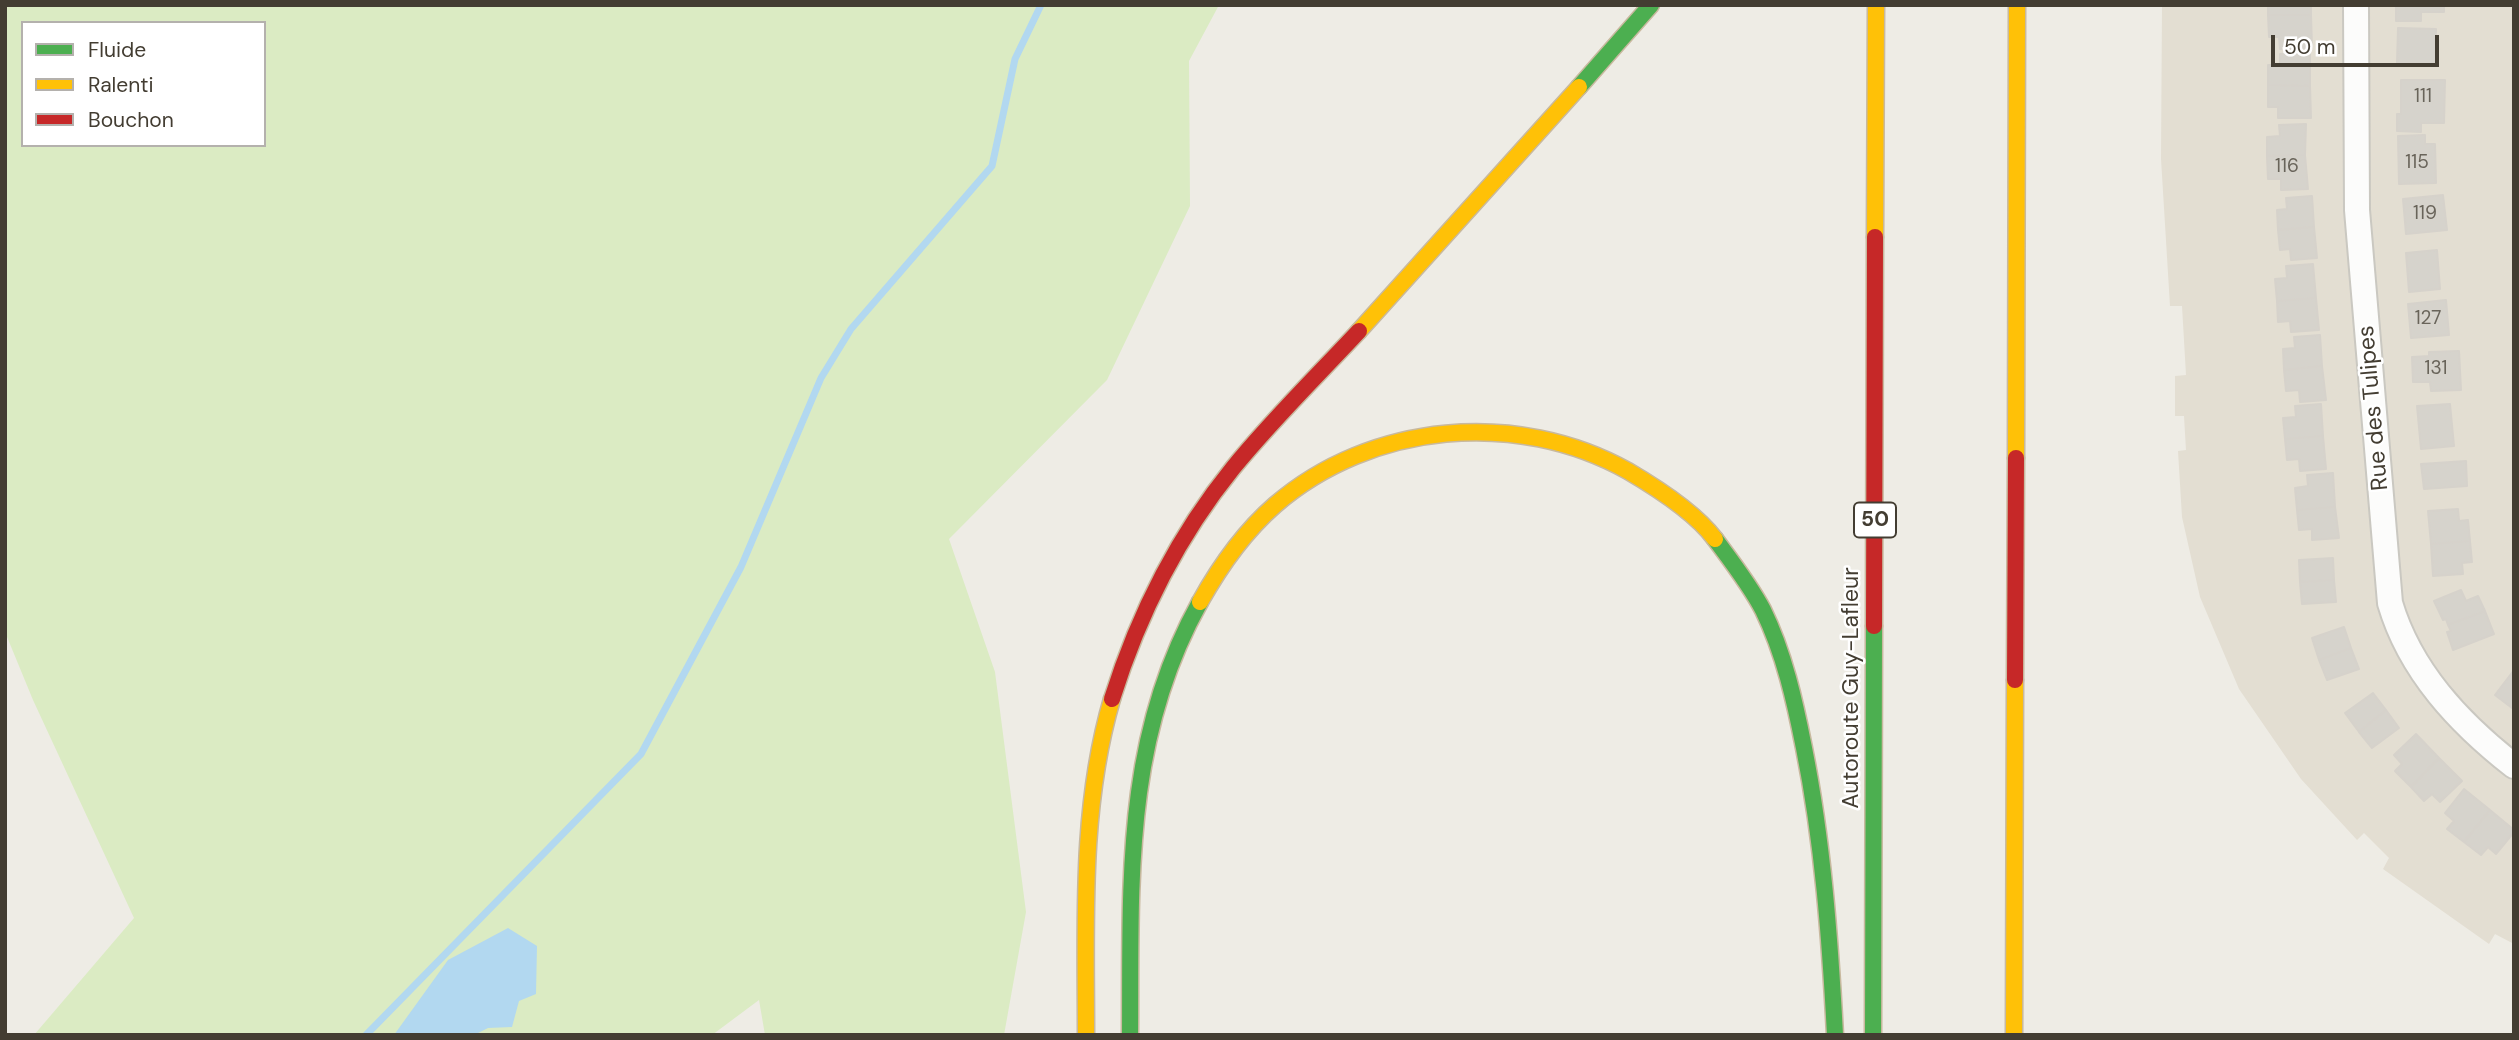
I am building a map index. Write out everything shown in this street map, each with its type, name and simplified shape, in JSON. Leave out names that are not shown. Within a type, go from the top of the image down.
[{"type":"highway","points":[[1086,1035],[1087,865],[1094,781],[1105,727],[1120,675],[1140,621],[1165,569],[1197,517],[1233,468],[1532,141],[1651,5]]},
{"type":"highway","name":"Autoroute Guy-Lafleur","points":[[1873,1035],[1876,5]]},
{"type":"highway","points":[[2014,1035],[2017,5]]},
{"type":"highway","points":[[1130,1035],[1131,860],[1141,770],[1168,673],[1207,590],[1232,552],[1261,518],[1311,479],[1348,459],[1386,444],[1427,435],[1471,431],[1514,433],[1555,440],[1598,453],[1619,463],[1656,485],[1700,522],[1728,554],[1753,591],[1771,630],[1786,673],[1810,778],[1825,896],[1835,1035]]},
{"type":"street","name":"Rue des Tulipes","points":[[2356,5],[2357,210],[2390,603],[2404,644],[2431,684],[2445,702],[2514,766]]},
{"type":"shaded area","points":[[2162,5],[2514,5],[2514,944],[2495,934],[2489,944],[2383,869],[2389,858],[2364,833],[2357,840],[2301,779],[2239,689],[2200,597],[2182,517],[2178,451],[2186,450],[2184,416],[2175,416],[2175,376],[2186,375],[2182,306],[2170,306],[2161,159]]},
{"type":"green space","points":[[5,5],[1219,5],[1189,61],[1190,206],[1107,380],[949,539],[995,672],[1026,912],[1004,1035],[765,1035],[759,1000],[712,1035],[34,1035],[134,918],[33,700],[5,632]]},
{"type":"water","points":[[508,928],[537,946],[536,994],[519,1001],[512,1027],[488,1028],[474,1035],[394,1035],[448,960]]},
{"type":"building","points":[[2268,5],[2311,5],[2311,15],[2268,15]]},
{"type":"building","points":[[2396,5],[2444,5],[2444,12],[2421,12],[2421,21],[2396,21]]},
{"type":"building","points":[[2268,15],[2311,15],[2312,48],[2280,49],[2279,37],[2269,37]]},
{"type":"building","points":[[2398,28],[2436,29],[2435,64],[2397,63]]},
{"type":"building","points":[[2310,53],[2310,86],[2268,85],[2268,65],[2280,65],[2280,54]]},
{"type":"building","points":[[2401,80],[2445,80],[2444,123],[2421,123],[2421,132],[2397,131],[2397,114],[2401,114]]},
{"type":"building","points":[[2268,85],[2310,86],[2311,118],[2278,118],[2278,107],[2268,107]]},
{"type":"building","points":[[2306,124],[2305,155],[2267,156],[2267,137],[2280,136],[2279,125]]},
{"type":"building","points":[[2425,135],[2425,144],[2435,144],[2436,183],[2399,184],[2398,136]]},
{"type":"building","points":[[2305,155],[2308,189],[2281,190],[2281,179],[2268,179],[2267,156]]},
{"type":"building","points":[[2443,195],[2447,230],[2406,234],[2403,199]]},
{"type":"building","points":[[2312,196],[2314,227],[2278,230],[2277,210],[2287,209],[2286,198]]},
{"type":"building","points":[[2314,227],[2317,258],[2291,260],[2290,249],[2280,250],[2278,230]]},
{"type":"building","points":[[2437,250],[2440,289],[2409,292],[2406,253]]},
{"type":"building","points":[[2313,264],[2316,298],[2277,301],[2275,279],[2287,278],[2286,266]]},
{"type":"building","points":[[2316,298],[2319,330],[2291,332],[2290,321],[2278,322],[2277,301]]},
{"type":"building","points":[[2446,300],[2449,335],[2411,338],[2408,304]]},
{"type":"building","points":[[2320,335],[2322,366],[2284,370],[2283,349],[2295,348],[2294,337]]},
{"type":"building","points":[[2459,351],[2461,390],[2431,391],[2430,382],[2413,382],[2412,357],[2429,356],[2429,352]]},
{"type":"building","points":[[2322,366],[2326,400],[2300,402],[2299,390],[2286,391],[2284,370]]},
{"type":"building","points":[[2321,404],[2323,436],[2285,439],[2283,418],[2296,417],[2295,406]]},
{"type":"building","points":[[2450,404],[2454,446],[2421,449],[2417,406]]},
{"type":"building","points":[[2323,436],[2326,469],[2300,471],[2299,459],[2287,460],[2285,439]]},
{"type":"building","points":[[2466,461],[2467,486],[2424,489],[2421,464]]},
{"type":"building","points":[[2333,473],[2335,507],[2297,510],[2295,488],[2308,486],[2307,475]]},
{"type":"building","points":[[2335,507],[2339,538],[2312,540],[2312,529],[2299,530],[2297,510]]},
{"type":"building","points":[[2458,509],[2459,521],[2468,520],[2470,541],[2431,544],[2428,511]]},
{"type":"building","points":[[2470,541],[2472,562],[2462,563],[2463,574],[2433,576],[2431,544]]},
{"type":"building","points":[[2333,558],[2334,580],[2300,582],[2299,560]]},
{"type":"building","points":[[2334,580],[2336,602],[2302,604],[2300,582]]},
{"type":"building","points":[[2461,590],[2466,601],[2478,596],[2485,611],[2448,625],[2434,601]]},
{"type":"building","points":[[2485,611],[2494,634],[2453,650],[2447,632],[2451,631],[2448,625]]},
{"type":"building","points":[[2344,627],[2351,648],[2319,660],[2312,638]]},
{"type":"building","points":[[2351,648],[2359,669],[2327,680],[2319,660]]},
{"type":"building","points":[[2514,670],[2514,706],[2512,708],[2495,695]]},
{"type":"building","points":[[2373,693],[2386,710],[2359,732],[2345,713]]},
{"type":"building","points":[[2386,710],[2399,728],[2372,748],[2359,732]]},
{"type":"building","points":[[2416,734],[2439,758],[2411,787],[2395,771],[2402,764],[2394,755]]},
{"type":"building","points":[[2439,758],[2462,781],[2440,802],[2432,794],[2424,801],[2411,787]]},
{"type":"building","points":[[2464,789],[2490,810],[2464,842],[2447,829],[2454,821],[2445,813]]},
{"type":"building","points":[[2490,810],[2514,832],[2496,854],[2488,847],[2481,855],[2464,842]]},
{"type":"waterway","points":[[366,1035],[641,754],[741,567],[821,378],[851,329],[992,166],[1015,59],[1041,5]]},
{"type":"traffic: fast","points":[[1579,87],[1651,5]]},
{"type":"traffic: fast","points":[[1715,539],[1763,610],[1777,643],[1793,695],[1811,784],[1821,855],[1835,1035]]},
{"type":"traffic: fast","points":[[1130,1035],[1132,868],[1144,760],[1157,706],[1175,654],[1200,602]]},
{"type":"traffic: fast","points":[[1873,1035],[1874,626]]},
{"type":"traffic: slow","points":[[1875,237],[1876,5]]},
{"type":"traffic: slow","points":[[2016,458],[2017,5]]},
{"type":"traffic: slow","points":[[1359,331],[1579,87]]},
{"type":"traffic: slow","points":[[1200,602],[1224,563],[1253,526],[1275,505],[1313,477],[1355,456],[1400,441],[1446,434],[1493,433],[1540,438],[1585,451],[1628,471],[1663,493],[1697,519],[1715,539]]},
{"type":"traffic: slow","points":[[2014,1035],[2015,680]]},
{"type":"traffic: slow","points":[[1086,1035],[1086,908],[1090,824],[1094,782],[1112,699]]},
{"type":"traffic: jam","points":[[1874,626],[1875,237]]},
{"type":"traffic: jam","points":[[1112,699],[1147,607],[1177,549],[1213,494],[1279,415],[1359,331]]},
{"type":"traffic: jam","points":[[2015,680],[2016,458]]}]
